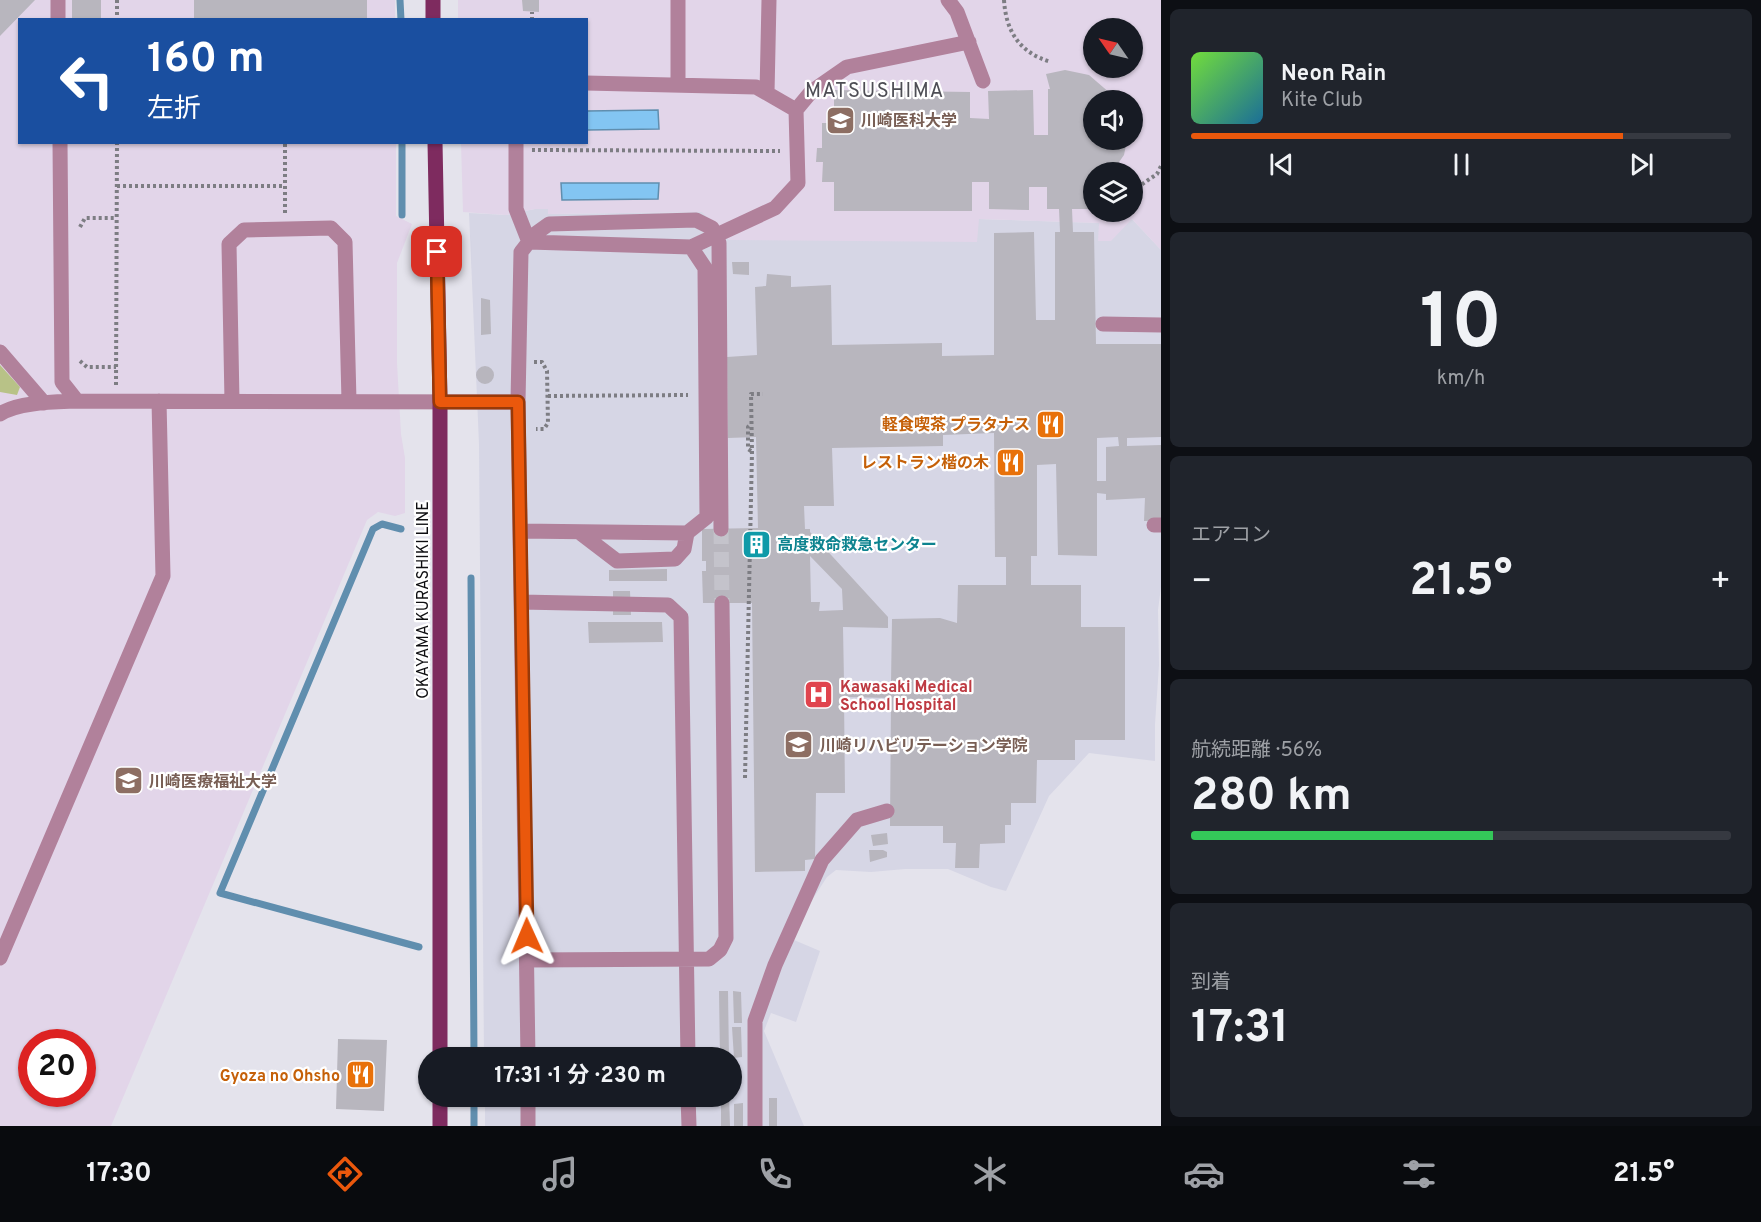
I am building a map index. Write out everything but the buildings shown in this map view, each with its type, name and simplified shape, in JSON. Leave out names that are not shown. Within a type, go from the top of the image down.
[{"type":"main road","points":[[433,0],[433,18]]},
{"type":"main road","name":"OKAYAMA KURASHIKI LINE","points":[[435,144],[440,402],[440,1047]]},
{"type":"main road","points":[[440,1107],[440,1126]]},
{"type":"lane","points":[[58,0],[58,18]]},
{"type":"lane","points":[[678,0],[678,85]]},
{"type":"lane","points":[[767,93],[769,0]]},
{"type":"lane","points":[[948,0],[957,12],[982,81]]},
{"type":"lane","points":[[529,242],[691,247],[775,208],[798,183],[796,110],[811,92],[847,67],[969,42]]},
{"type":"lane","points":[[588,83],[756,87],[796,110]]},
{"type":"lane","points":[[60,144],[62,382],[77,401]]},
{"type":"lane","points":[[516,146],[516,209],[529,242]]},
{"type":"lane","points":[[528,1047],[518,402],[521,252],[535,234],[549,224],[696,220],[712,228],[719,243],[721,529]]},
{"type":"lane","points":[[232,401],[229,244],[244,230],[331,228],[345,242],[349,401]]},
{"type":"lane","points":[[520,531],[687,533],[707,517],[705,268],[691,247]]},
{"type":"lane","points":[[1103,324],[1161,325]]},
{"type":"lane","points":[[0,352],[44,403]]},
{"type":"lane","points":[[0,414],[44,403],[77,401],[518,402]]},
{"type":"lane","points":[[0,958],[163,576],[159,401]]},
{"type":"lane","points":[[579,532],[617,561],[675,559],[684,549],[687,533]]},
{"type":"lane","points":[[521,602],[668,605],[681,617],[688,1047]]},
{"type":"lane","points":[[527,960],[709,959],[720,950],[726,938],[722,603]]},
{"type":"lane","points":[[755,1126],[755,1021],[775,965],[822,860],[857,820],[886,811]]},
{"type":"lane","points":[[528,1107],[528,1126]]},
{"type":"lane","points":[[688,1107],[689,1126]]},
{"type":"path","points":[[117,0],[117,18]]},
{"type":"path","points":[[1004,0],[1004,10],[1016,40],[1035,57],[1051,62]]},
{"type":"path","points":[[532,12],[532,18]]},
{"type":"path","points":[[116,401],[117,144]]},
{"type":"path","points":[[285,144],[285,229]]},
{"type":"path","points":[[516,146],[777,151]]},
{"type":"path","points":[[1143,184],[1157,174],[1161,166]]},
{"type":"path","points":[[117,186],[285,186]]},
{"type":"path","points":[[75,237],[85,218],[116,218]]},
{"type":"path","points":[[76,357],[87,368],[116,367]]},
{"type":"path","points":[[531,362],[542,362],[547,371],[548,396],[548,423],[544,429],[532,429]]},
{"type":"path","points":[[745,784],[752,452],[751,394],[763,394]]},
{"type":"path","points":[[548,396],[681,395]]},
{"type":"path","points":[[745,424],[751,422]]},
{"type":"shaded area","name":"川崎医療福祉大学","points":[[0,0],[395,0],[395,18],[18,18],[18,144],[396,144],[396,216],[412,224],[397,263],[397,363],[401,434],[405,458],[405,513],[395,516],[378,512],[367,520],[111,1126],[0,1126]]},
{"type":"shaded area","name":"川崎医科大学","points":[[458,0],[1161,0],[1161,250],[1135,222],[1143,222],[1143,162],[1083,162],[1083,222],[1129,222],[1111,241],[1098,241],[1099,223],[979,219],[977,242],[729,240],[702,212],[548,214],[548,209],[535,209],[506,215],[463,212],[461,144],[588,144],[588,18],[458,18]]},
{"type":"shaded area","name":"Kawasaki Medical School Hospital","points":[[535,209],[548,209],[548,214],[702,212],[976,242],[978,219],[1135,222],[1161,250],[1161,587],[1158,610],[1159,665],[1155,761],[1089,753],[1049,796],[1006,891],[948,869],[871,872],[836,870],[827,877],[803,914],[794,940],[820,951],[796,1022],[771,1013],[764,1031],[804,1126],[485,1126],[485,1107],[742,1107],[742,1047],[484,1047],[479,444],[469,213],[506,215]]},
{"type":"green space","points":[[0,365],[20,387],[17,395],[0,392]]},
{"type":"water","points":[[658,110],[659,129],[588,130],[588,111]]},
{"type":"water","points":[[561,183],[659,183],[658,199],[562,200]]},
{"type":"waterway","points":[[400,0],[401,18]]},
{"type":"waterway","points":[[402,144],[402,215]]},
{"type":"waterway","points":[[401,529],[382,524],[373,529],[220,893],[419,947]]},
{"type":"waterway","points":[[471,578],[474,1047]]},
{"type":"waterway","points":[[474,1107],[474,1126]]},
{"type":"tunnel","points":[[721,529],[722,603]]},
{"type":"place","name":"川崎医科大学","points":[[840,120]]},
{"type":"place","name":"軽食喫茶 プラタナス","points":[[1051,424]]},
{"type":"place","name":"レストラン楷の木","points":[[1010,462]]},
{"type":"place","name":"高度救命救急センター","points":[[756,544]]},
{"type":"place","name":"Kawasaki Medical School Hospital","points":[[819,695]]},
{"type":"place","name":"川崎リハビリテーション学院","points":[[799,745]]},
{"type":"place","name":"川崎医療福祉大学","points":[[128,781]]},
{"type":"place","name":"Gyoza no Ohsho","points":[[361,1075]]},
{"type":"district","name":"MATSUSHIMA","points":[[875,90]]},
{"type":"route","points":[[437,252],[440,402],[518,402],[527,936]]}]
